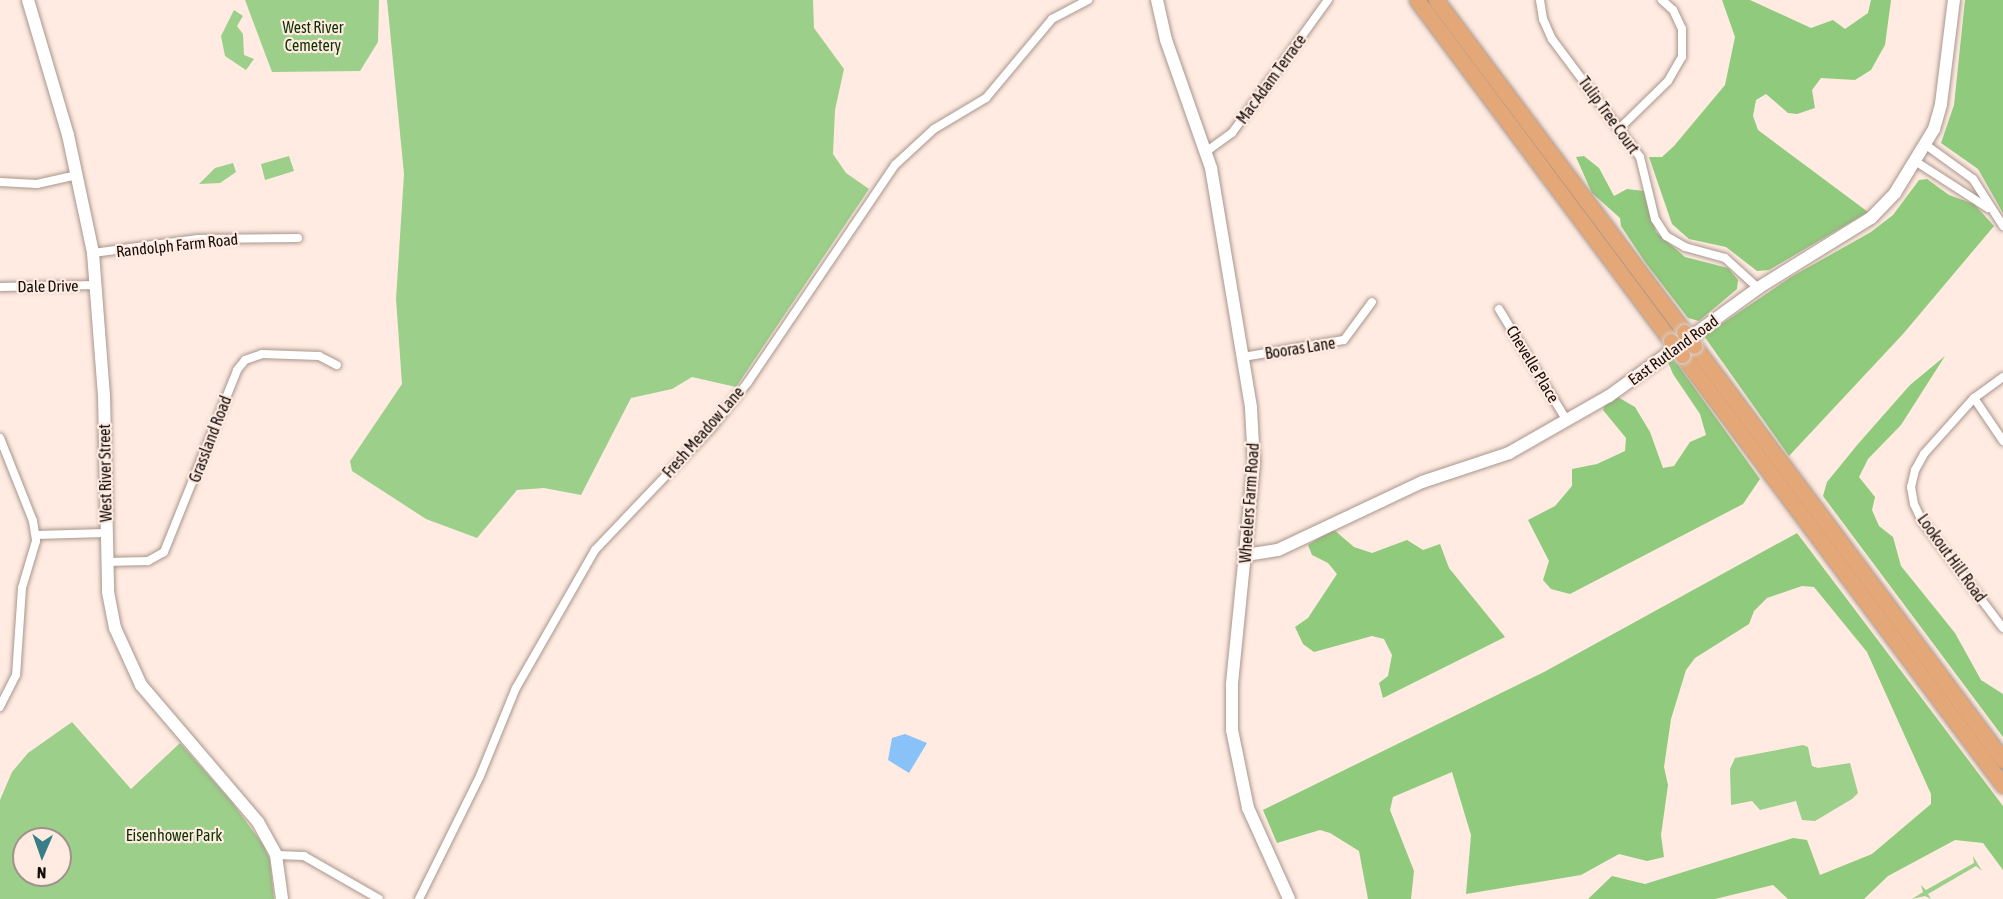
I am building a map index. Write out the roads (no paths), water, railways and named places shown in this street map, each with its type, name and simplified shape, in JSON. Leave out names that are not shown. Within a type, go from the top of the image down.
[{"type":"highway","points":[[1417,0],[2003,760]]},
{"type":"highway","points":[[1436,0],[1678,337]]},
{"type":"highway","points":[[1688,350],[2003,785]]},
{"type":"main road","name":"West River Street","points":[[28,0],[77,175],[93,253],[104,395],[106,562],[115,628],[132,671],[153,702],[237,794],[276,855],[282,899]]},
{"type":"main road","name":"Wheelers Farm Road","points":[[1156,0],[1166,40],[1207,151],[1243,357],[1254,447],[1246,555],[1232,685],[1233,743],[1248,808],[1289,899]]},
{"type":"main road","name":"East Rutland Road","points":[[1246,555],[1262,555],[1290,546],[1422,482],[1500,457],[1567,421],[1651,368],[1758,288],[1871,218],[1889,201],[1926,145],[1941,104],[1954,0]]},
{"type":"street","name":"Fresh Meadow Lane","points":[[419,899],[480,776],[516,688],[595,550],[712,427],[743,388],[896,165],[934,129],[986,98],[1052,19],[1088,0]]},
{"type":"street","name":"Mac Adam Terrace","points":[[1207,151],[1232,133],[1328,0]]},
{"type":"street","name":"Tulip Tree Court","points":[[1540,0],[1543,19],[1552,39],[1620,128],[1644,166],[1655,219],[1666,236],[1685,247],[1725,258],[1758,288]]},
{"type":"street","points":[[1620,128],[1668,81],[1682,57],[1682,29],[1673,10],[1662,0]]},
{"type":"street","points":[[1926,145],[1973,179],[1989,209],[2003,226]]},
{"type":"street","points":[[1915,161],[1989,209]]},
{"type":"street","points":[[0,182],[37,184],[77,175]]},
{"type":"street","name":"Randolph Farm Road","points":[[93,253],[198,239],[298,238]]},
{"type":"street","name":"Dale Drive","points":[[0,287],[96,285]]},
{"type":"street","name":"Booras Lane","points":[[1243,357],[1344,340],[1372,302]]},
{"type":"street","name":"Chevelle Place","points":[[1499,309],[1567,421]]},
{"type":"street","name":"Grassland Road","points":[[106,562],[148,561],[165,552],[237,370],[245,360],[262,354],[319,356],[337,365]]},
{"type":"street","name":"Lookout Hill Road","points":[[2003,377],[1974,398],[1918,462],[1911,495],[1922,521],[2003,628]]},
{"type":"street","points":[[1974,398],[2003,441]]},
{"type":"street","points":[[0,438],[36,535],[22,588],[16,675],[0,707]]},
{"type":"street","points":[[36,535],[105,533]]},
{"type":"street","points":[[276,855],[304,856],[379,899]]},
{"type":"water","points":[[905,734],[927,743],[909,773],[888,760],[892,738]]},
{"type":"park label","name":"West River Cemetery","points":[[313,36]]},
{"type":"park label","name":"Eisenhower Park","points":[[174,835]]}]
